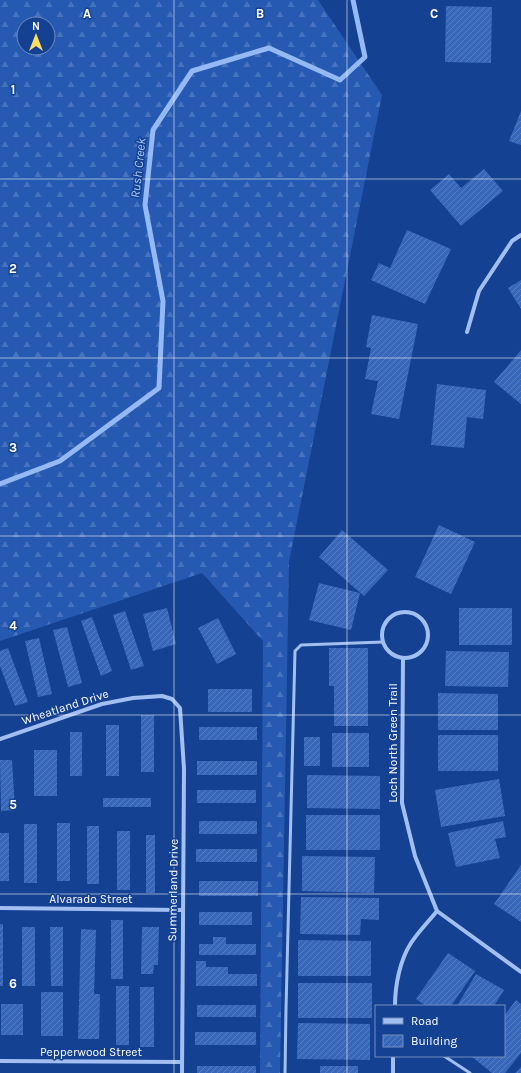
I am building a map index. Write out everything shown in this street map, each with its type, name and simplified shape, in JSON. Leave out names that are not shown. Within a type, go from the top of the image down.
[{"type":"street","points":[[467,332],[479,291],[512,241],[521,235]]},
{"type":"street","points":[[407,612],[415,614],[423,619],[427,627],[428,636],[426,645],[420,652],[412,657],[403,658],[387,650],[383,642],[382,633],[384,624],[390,617],[398,613],[407,612]]},
{"type":"street","name":"Loch North Green Trail","points":[[403,658],[402,803],[415,856],[437,911]]},
{"type":"street","name":"Wheatland Drive","points":[[0,739],[102,704],[133,698],[162,696],[172,699],[180,708]]},
{"type":"street","name":"Summerland Drive","points":[[180,708],[184,769],[182,1073]]},
{"type":"street","name":"Alvarado Street","points":[[0,908],[182,910]]},
{"type":"street","points":[[395,1005],[399,971],[411,943],[437,911],[521,972]]},
{"type":"street","points":[[393,1057],[393,1073]]},
{"type":"street","name":"Pepperwood Street","points":[[0,1061],[182,1062]]},
{"type":"lane","points":[[285,1073],[295,651],[301,645],[383,642]]},
{"type":"lane","points":[[446,1057],[470,1073]]},
{"type":"green space","points":[[0,0],[318,0],[382,95],[289,562],[280,1073],[260,1073],[263,641],[202,573],[0,641]]},
{"type":"building","points":[[446,6],[492,7],[491,63],[445,62]]},
{"type":"building","points":[[521,111],[521,145],[509,141]]},
{"type":"building","points":[[484,169],[503,191],[461,226],[430,190],[449,174],[461,188]]},
{"type":"building","points":[[407,230],[451,249],[425,304],[371,280],[379,263],[390,268]]},
{"type":"building","points":[[521,280],[521,309],[508,288]]},
{"type":"building","points":[[372,315],[418,324],[399,419],[371,414],[378,381],[365,379],[371,348],[366,347]]},
{"type":"building","points":[[521,350],[521,404],[494,382]]},
{"type":"building","points":[[437,384],[486,390],[483,419],[467,417],[464,448],[431,445]]},
{"type":"building","points":[[439,525],[475,542],[451,594],[415,577]]},
{"type":"building","points":[[342,530],[388,570],[364,596],[319,557]]},
{"type":"building","points":[[319,583],[360,593],[351,630],[309,620]]},
{"type":"building","points":[[167,608],[176,644],[153,651],[143,614]]},
{"type":"building","points":[[459,608],[512,608],[512,645],[459,645]]},
{"type":"building","points":[[125,611],[144,666],[131,670],[113,615]]},
{"type":"building","points":[[92,617],[112,671],[101,676],[81,621]]},
{"type":"building","points":[[218,618],[236,654],[217,664],[198,628]]},
{"type":"building","points":[[67,627],[82,683],[68,687],[53,630]]},
{"type":"building","points":[[39,638],[52,694],[38,697],[25,641]]},
{"type":"building","points":[[8,648],[28,702],[15,706],[0,666],[0,651]]},
{"type":"building","points":[[329,648],[368,648],[368,726],[334,726],[334,686],[329,686]]},
{"type":"building","points":[[446,651],[509,652],[508,687],[445,686]]},
{"type":"building","points":[[208,689],[252,689],[252,712],[208,712]]},
{"type":"building","points":[[438,693],[498,694],[498,730],[438,730]]},
{"type":"building","points":[[141,715],[154,715],[154,772],[141,772]]},
{"type":"building","points":[[106,725],[119,725],[119,776],[106,776]]},
{"type":"building","points":[[199,727],[257,727],[257,740],[199,740]]},
{"type":"building","points":[[70,732],[82,732],[82,776],[70,776]]},
{"type":"building","points":[[332,733],[369,733],[369,767],[332,767]]},
{"type":"building","points":[[438,735],[498,735],[498,771],[438,771]]},
{"type":"building","points":[[304,737],[320,737],[320,766],[304,766]]},
{"type":"building","points":[[34,750],[57,750],[57,796],[34,796]]},
{"type":"building","points":[[0,760],[12,760],[15,810],[1,811]]},
{"type":"building","points":[[197,761],[257,761],[257,775],[197,775]]},
{"type":"building","points":[[307,775],[380,776],[380,809],[307,808]]},
{"type":"building","points":[[499,779],[505,816],[441,827],[435,790]]},
{"type":"building","points":[[197,790],[256,790],[256,803],[197,803]]},
{"type":"building","points":[[103,798],[151,798],[151,807],[103,807]]},
{"type":"building","points":[[306,815],[380,815],[380,850],[306,850]]},
{"type":"building","points":[[199,821],[257,821],[257,834],[199,834]]},
{"type":"building","points":[[503,821],[506,837],[495,839],[500,858],[456,867],[448,833]]},
{"type":"building","points":[[57,823],[70,823],[70,881],[57,881]]},
{"type":"building","points":[[24,824],[37,824],[37,883],[24,883]]},
{"type":"building","points":[[87,826],[99,826],[99,884],[87,884]]},
{"type":"building","points":[[117,831],[130,831],[130,890],[117,890]]},
{"type":"building","points":[[0,833],[9,833],[9,881],[0,881]]},
{"type":"building","points":[[146,835],[155,835],[155,893],[146,893]]},
{"type":"building","points":[[196,849],[257,849],[257,862],[196,862]]},
{"type":"building","points":[[302,856],[375,857],[374,893],[302,891]]},
{"type":"building","points":[[521,865],[521,922],[494,904]]},
{"type":"building","points":[[199,881],[258,881],[258,896],[199,896]]},
{"type":"building","points":[[301,897],[379,898],[379,920],[361,919],[360,935],[300,934]]},
{"type":"building","points":[[199,912],[252,912],[252,925],[199,925]]},
{"type":"building","points":[[111,920],[123,920],[123,979],[111,979]]},
{"type":"building","points":[[0,924],[3,924],[3,986],[0,986]]},
{"type":"building","points":[[22,927],[35,927],[35,986],[22,986]]},
{"type":"building","points":[[50,927],[63,927],[63,986],[51,986]]},
{"type":"building","points":[[142,927],[159,927],[158,965],[154,965],[153,974],[141,974]]},
{"type":"building","points":[[81,929],[96,930],[94,994],[100,994],[99,1039],[78,1039]]},
{"type":"building","points":[[213,937],[226,937],[226,944],[256,944],[256,955],[199,955],[199,944],[213,944]]},
{"type":"building","points":[[298,940],[371,941],[371,976],[298,976]]},
{"type":"building","points":[[448,953],[475,971],[452,1005],[425,1005],[416,999]]},
{"type":"building","points":[[196,961],[206,961],[206,967],[228,967],[228,974],[257,974],[257,986],[196,986]]},
{"type":"building","points":[[476,974],[504,990],[495,1005],[458,1005]]},
{"type":"building","points":[[298,983],[372,983],[372,1018],[298,1018]]},
{"type":"building","points":[[116,986],[129,986],[129,1045],[116,1045]]},
{"type":"building","points":[[140,987],[154,987],[154,1047],[140,1047]]},
{"type":"building","points":[[41,992],[63,992],[63,1036],[41,1036]]},
{"type":"building","points":[[516,1000],[521,1004],[521,1053],[505,1073],[492,1073],[472,1057],[505,1057],[505,1015]]},
{"type":"building","points":[[1,1004],[23,1004],[23,1035],[1,1035]]},
{"type":"building","points":[[197,1005],[256,1005],[256,1017],[197,1017]]},
{"type":"building","points":[[298,1023],[370,1024],[370,1060],[297,1059]]},
{"type":"building","points":[[195,1032],[256,1032],[256,1045],[195,1045]]},
{"type":"building","points":[[197,1066],[256,1066],[256,1073],[197,1073]]},
{"type":"building","points":[[320,1066],[358,1066],[358,1073],[320,1073]]},
{"type":"building","points":[[521,1067],[521,1073],[515,1073]]},
{"type":"waterway","name":"Rush Creek","points":[[0,484],[60,461],[159,388],[163,301],[145,205],[153,130],[192,71],[269,48],[340,80],[365,57],[353,0]]}]
